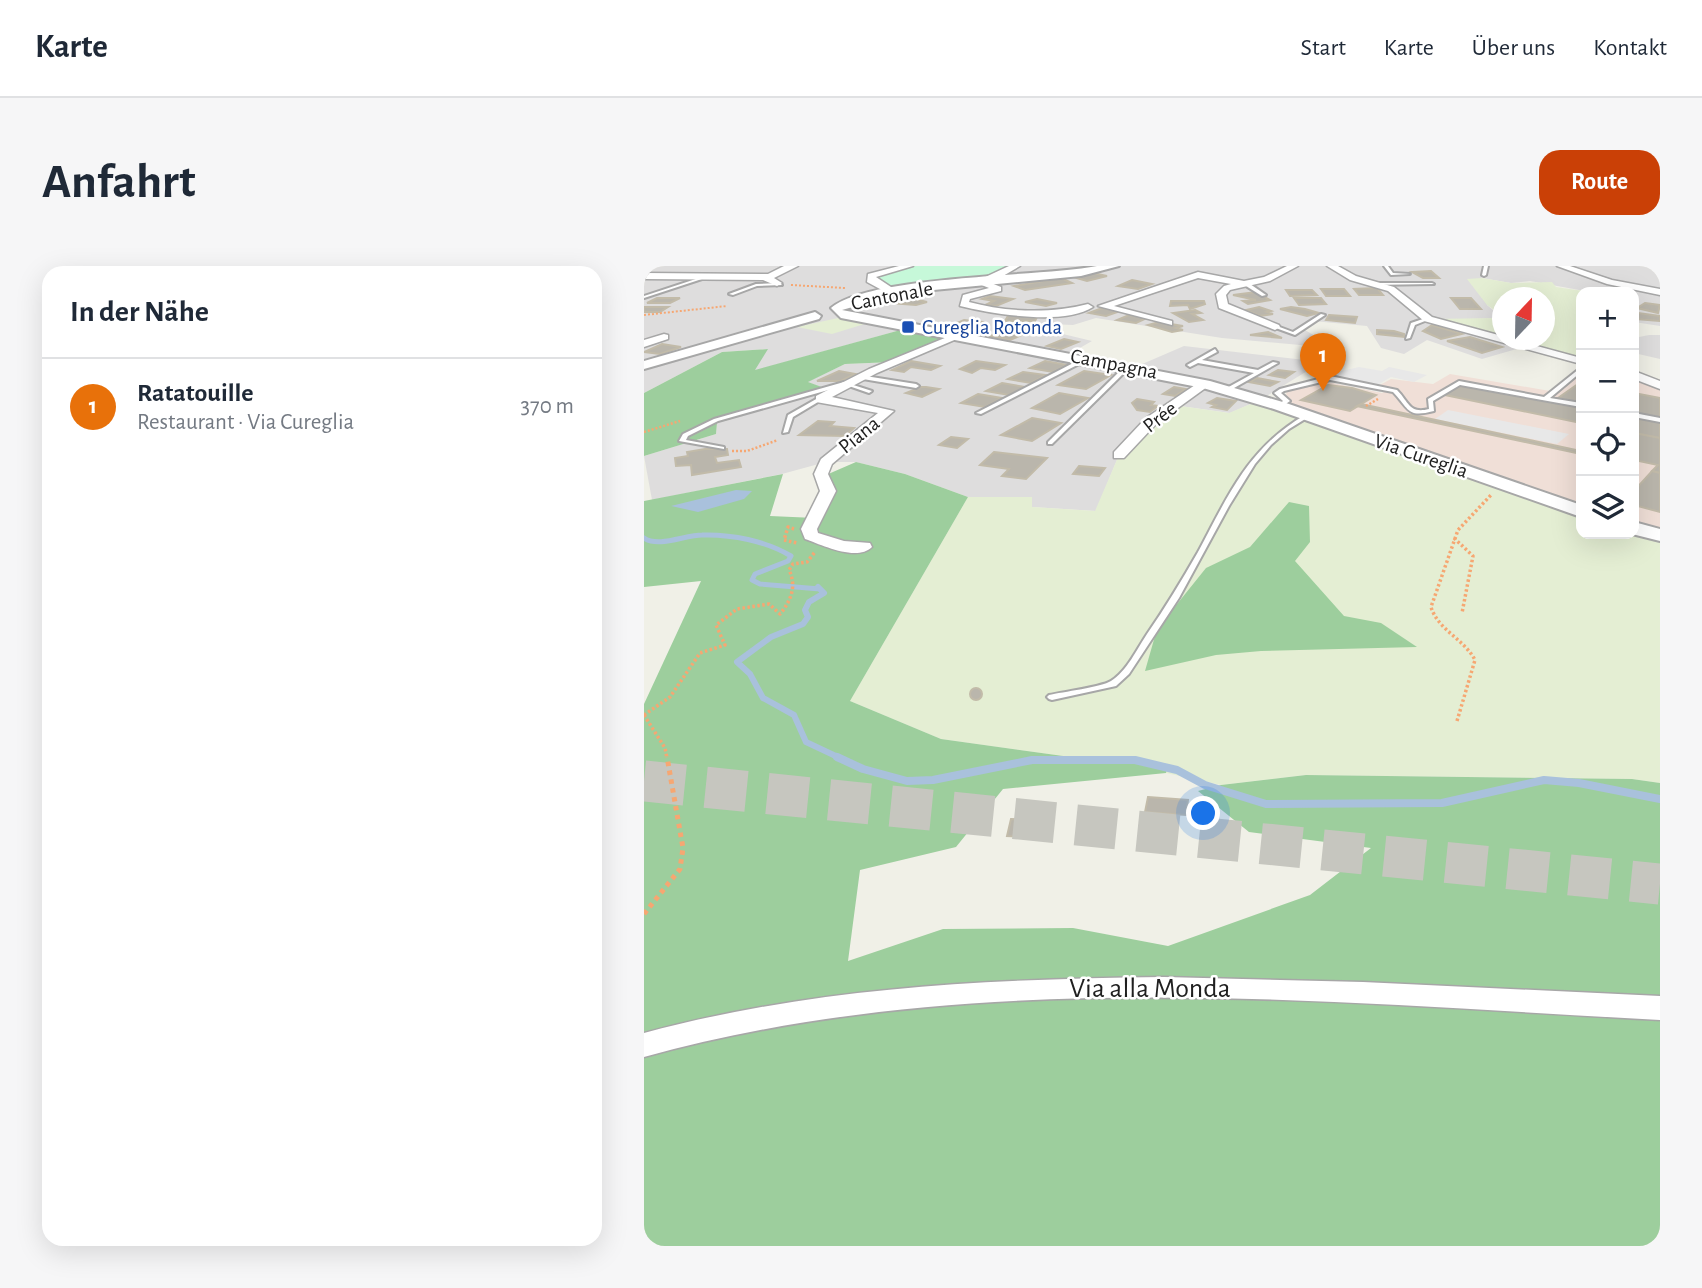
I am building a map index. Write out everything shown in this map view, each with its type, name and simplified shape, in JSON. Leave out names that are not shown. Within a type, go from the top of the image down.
[{"type":"street","points":[[644,276],[769,276],[794,266]]},
{"type":"street","points":[[894,293],[870,279],[873,274],[909,266]]},
{"type":"street","points":[[985,281],[1016,266]]},
{"type":"street","name":"Cantonale","points":[[644,365],[816,316],[811,314],[817,310],[839,311],[894,293],[1114,266]]},
{"type":"street","points":[[1275,327],[1221,304],[1224,290],[1248,285],[1294,266]]},
{"type":"street","points":[[1331,266],[1353,278],[1391,289],[1418,313],[1429,319],[1576,365]]},
{"type":"street","points":[[1561,266],[1659,294]]},
{"type":"street","points":[[1168,323],[1103,306],[1198,275],[1248,285]]},
{"type":"street","points":[[769,276],[767,279],[780,284]]},
{"type":"street","points":[[985,281],[998,289],[966,298],[963,304],[996,310],[1070,314],[1088,307]]},
{"type":"street","points":[[983,323],[996,310]]},
{"type":"street","name":"Campagna","points":[[839,311],[1127,367],[1205,384],[1260,400]]},
{"type":"street","name":"Piana","points":[[820,399],[859,377],[961,335]]},
{"type":"street","points":[[644,344],[664,337]]},
{"type":"street","points":[[1639,377],[1660,385]]},
{"type":"street","name":"Prée","points":[[1119,456],[1151,421],[1205,384]]},
{"type":"street","name":"Piana","points":[[820,399],[888,411],[826,462],[821,474],[828,491],[809,529],[811,536],[823,541],[864,547]]},
{"type":"street","name":"Via Cureglia","points":[[1260,400],[1576,509]]},
{"type":"street","points":[[1639,529],[1660,535]]},
{"type":"street","name":"Via alla Monda","points":[[644,1045],[732,1022],[924,997],[1033,989],[1121,986],[1660,1007]]},
{"type":"lane","points":[[1386,266],[1392,274],[1408,274]]},
{"type":"lane","points":[[1485,275],[1486,266]]},
{"type":"lane","points":[[1653,266],[1660,272]]},
{"type":"lane","points":[[644,297],[703,278]]},
{"type":"lane","points":[[731,295],[756,285],[780,284]]},
{"type":"lane","points":[[1372,284],[1432,284]]},
{"type":"lane","points":[[1248,285],[1264,295]]},
{"type":"lane","points":[[1275,327],[1293,334],[1323,315]]},
{"type":"lane","points":[[1408,338],[1413,324],[1429,319]]},
{"type":"lane","points":[[1190,365],[1214,351]]},
{"type":"lane","points":[[979,413],[1086,359]]},
{"type":"lane","points":[[1197,361],[1258,372]]},
{"type":"lane","points":[[1227,390],[1275,363]]},
{"type":"lane","points":[[1050,443],[1127,367]]},
{"type":"lane","points":[[1545,398],[1576,370]]},
{"type":"lane","points":[[859,377],[916,386]]},
{"type":"lane","points":[[1280,406],[1287,401],[1278,393],[1282,390],[1330,378],[1395,391],[1406,409],[1416,412],[1432,410],[1430,400],[1455,383],[1576,404]]},
{"type":"lane","points":[[722,448],[682,442],[685,435],[716,420],[846,383],[869,391]]},
{"type":"lane","points":[[785,432],[790,416],[820,399]]},
{"type":"lane","points":[[1052,697],[1113,684],[1126,672],[1189,576],[1259,457],[1282,429],[1307,416]]},
{"type":"lane","points":[[1639,416],[1660,420]]},
{"type":"path","points":[[780,284],[852,289],[877,285]]},
{"type":"path","points":[[644,315],[701,311]]},
{"type":"path","points":[[722,448],[747,451],[782,438],[785,432]]},
{"type":"path","points":[[1457,721],[1475,660],[1467,645],[1430,611],[1454,538],[1479,506],[1506,486]]},
{"type":"path","points":[[783,540],[788,527],[794,529]]},
{"type":"path","points":[[1454,538],[1473,556],[1462,614]]},
{"type":"path","points":[[644,914],[680,869],[684,848],[665,748],[644,715],[670,697],[699,653],[725,645],[716,625],[737,609],[769,604],[780,614],[789,604],[794,580],[789,570],[793,564],[807,562],[815,552]]},
{"type":"shaded area","points":[[644,266],[1660,266],[1660,326],[1639,323],[1639,287],[1576,287],[1576,289],[1530,281],[1511,283],[1482,278],[1487,305],[1492,309],[1492,318],[1431,320],[1492,337],[1492,350],[1513,350],[1482,359],[1427,340],[1404,354],[1381,348],[1367,326],[1313,321],[1305,330],[1328,344],[1311,346],[1222,338],[1096,318],[1073,325],[1050,324],[1038,328],[1092,341],[1071,353],[1140,365],[1184,346],[1322,362],[1260,400],[1230,413],[1173,405],[1119,455],[1096,511],[1032,507],[1032,498],[968,497],[905,474],[856,462],[826,462],[782,474],[652,500],[644,456],[716,434],[717,423],[829,390],[807,382],[845,364],[893,362],[915,326],[753,371],[767,349],[722,352],[644,393]]},
{"type":"shaded area","points":[[1660,335],[1660,359],[1639,354],[1639,337]]},
{"type":"shaded area","points":[[1359,367],[1382,371],[1389,367],[1427,375],[1414,382],[1391,377],[1379,384],[1384,389],[1380,392],[1325,381],[1333,373]]},
{"type":"shaded area","points":[[1576,371],[1576,505],[1280,406],[1290,399],[1286,395],[1287,390],[1323,381],[1382,393],[1386,391],[1380,385],[1391,379],[1433,384],[1450,374],[1550,391]]},
{"type":"shaded area","points":[[1639,379],[1660,386],[1660,531],[1639,525]]},
{"type":"shaded area","points":[[1448,410],[1569,434],[1557,444],[1435,419]]},
{"type":"green space","points":[[909,266],[1016,266],[990,278],[894,293],[871,276]]},
{"type":"green space","points":[[1482,278],[1511,283],[1552,282],[1556,287],[1576,290],[1576,360],[1541,350],[1555,350],[1555,287],[1492,287],[1492,308],[1467,279]]},
{"type":"green space","points":[[838,318],[871,322],[832,334],[797,327]]},
{"type":"green space","points":[[1492,318],[1492,336],[1428,319]]},
{"type":"green space","points":[[915,326],[961,335],[893,362],[845,364],[808,382],[830,390],[717,423],[716,434],[644,456],[644,393],[722,352],[768,349],[755,370]]},
{"type":"green space","points":[[1260,400],[1576,509],[1576,539],[1639,539],[1639,535],[1660,535],[1660,783],[1632,779],[1306,775],[1221,785],[1166,773],[1168,765],[1085,759],[941,739],[850,701],[968,497],[1032,497],[1032,507],[1095,511],[1119,455],[1173,405],[1229,413]]},
{"type":"green space","points":[[856,462],[905,474],[968,497],[850,701],[941,739],[1085,759],[1168,765],[1166,773],[1003,789],[956,847],[860,870],[848,961],[943,929],[1073,928],[1168,946],[1310,895],[1371,848],[1249,832],[1198,791],[1221,785],[1306,775],[1632,779],[1660,783],[1660,1246],[644,1246],[644,704],[701,581],[644,587],[644,501],[783,474],[770,516],[815,518],[826,475]]},
{"type":"green space","points":[[1289,502],[1309,506],[1310,542],[1295,561],[1344,616],[1381,623],[1417,647],[1261,651],[1216,655],[1145,671],[1157,629],[1206,568],[1250,547]]},
{"type":"water","points":[[736,490],[752,491],[744,499],[698,512],[671,506]]},
{"type":"building","points":[[1431,271],[1439,278],[1423,278],[1412,272]]},
{"type":"building","points":[[1093,273],[1107,276],[1087,281],[1073,277]]},
{"type":"building","points":[[1061,278],[1072,283],[1025,290],[1014,286]]},
{"type":"building","points":[[1132,280],[1152,284],[1138,289],[1118,286]]},
{"type":"building","points":[[1377,288],[1383,295],[1359,295],[1354,289]]},
{"type":"building","points":[[1321,289],[1344,289],[1350,296],[1326,296]]},
{"type":"building","points":[[1286,290],[1312,290],[1317,295],[1290,296]]},
{"type":"building","points":[[1256,292],[1270,300],[1248,304],[1243,301],[1256,300],[1233,295]]},
{"type":"building","points":[[902,296],[927,302],[916,305],[876,302]]},
{"type":"building","points":[[990,296],[1013,299],[996,306],[985,305],[994,301],[982,299]]},
{"type":"building","points":[[657,298],[680,298],[670,303],[647,303]]},
{"type":"building","points":[[1294,298],[1321,298],[1326,304],[1299,305]]},
{"type":"building","points":[[1451,298],[1471,298],[1481,309],[1460,309]]},
{"type":"building","points":[[1037,299],[1057,303],[1046,306],[1025,302]]},
{"type":"building","points":[[1171,301],[1204,301],[1205,304],[1190,309],[1188,305],[1170,306]]},
{"type":"building","points":[[1645,303],[1660,305],[1658,313],[1639,307]]},
{"type":"building","points":[[644,307],[668,307],[660,312],[644,312]]},
{"type":"building","points":[[1259,307],[1273,314],[1260,316],[1246,310]]},
{"type":"building","points":[[1291,307],[1319,313],[1307,316],[1280,309]]},
{"type":"building","points":[[1102,308],[1120,311],[1106,316],[1089,313]]},
{"type":"building","points":[[1195,310],[1201,313],[1192,314],[1203,320],[1189,322],[1173,313]]},
{"type":"building","points":[[1639,313],[1660,316],[1660,321],[1639,319]]},
{"type":"building","points":[[1009,314],[1037,317],[1035,321],[1005,321]]},
{"type":"building","points":[[1129,315],[1147,318],[1136,323],[1117,320]]},
{"type":"building","points":[[1329,315],[1357,317],[1355,323],[1326,320]]},
{"type":"building","points":[[964,320],[982,322],[969,329],[950,326]]},
{"type":"building","points":[[1159,322],[1183,326],[1176,328],[1183,330],[1172,332],[1148,325]]},
{"type":"building","points":[[1432,325],[1462,334],[1441,339],[1423,331]]},
{"type":"building","points":[[1011,328],[1031,331],[1010,340],[990,336]]},
{"type":"building","points":[[1377,330],[1394,331],[1404,334],[1404,337],[1377,334]]},
{"type":"building","points":[[1268,332],[1282,338],[1250,335]]},
{"type":"building","points":[[1470,337],[1492,344],[1492,350],[1482,353],[1447,341]]},
{"type":"building","points":[[1064,339],[1078,342],[1061,349],[1047,346]]},
{"type":"building","points":[[662,344],[681,347],[660,354],[644,352]]},
{"type":"building","points":[[911,361],[940,366],[931,370],[911,367],[904,372],[892,370]]},
{"type":"building","points":[[976,361],[1005,365],[995,370],[981,368],[972,373],[960,369]]},
{"type":"building","points":[[1045,361],[1067,365],[1053,372],[1030,368]]},
{"type":"building","points":[[1278,370],[1294,372],[1285,378],[1269,375]]},
{"type":"building","points":[[839,371],[855,374],[841,381],[817,381]]},
{"type":"building","points":[[1084,371],[1111,375],[1086,389],[1058,385]]},
{"type":"building","points":[[1023,372],[1046,375],[1031,383],[1008,379]]},
{"type":"building","points":[[1257,378],[1278,382],[1270,386],[1249,382]]},
{"type":"building","points":[[1002,383],[1025,387],[1009,395],[986,391]]},
{"type":"building","points":[[1328,385],[1376,395],[1350,411],[1301,400]]},
{"type":"building","points":[[1576,385],[1576,402],[1558,398]]},
{"type":"building","points":[[1461,386],[1576,407],[1576,422],[1445,395]]},
{"type":"building","points":[[921,387],[939,389],[922,397],[906,393]]},
{"type":"building","points":[[1174,387],[1186,389],[1175,396],[1163,394]]},
{"type":"building","points":[[1059,393],[1088,398],[1060,414],[1032,408]]},
{"type":"building","points":[[978,394],[1002,398],[985,407],[961,403]]},
{"type":"building","points":[[1639,394],[1660,398],[1660,417],[1639,414]]},
{"type":"building","points":[[1217,398],[1236,401],[1227,410],[1212,407],[1216,405],[1208,403]]},
{"type":"building","points":[[1137,399],[1154,402],[1151,405],[1158,406],[1150,412],[1137,410],[1132,403]]},
{"type":"building","points":[[1361,404],[1576,450],[1576,453],[1357,406]]},
{"type":"building","points":[[1032,418],[1061,423],[1032,441],[1001,435]]},
{"type":"building","points":[[1639,419],[1660,423],[1660,438],[1639,434]]},
{"type":"building","points":[[818,421],[834,422],[830,426],[854,428],[845,436],[799,435]]},
{"type":"building","points":[[1639,434],[1660,438],[1660,473],[1652,471],[1658,465],[1639,461]]},
{"type":"building","points":[[951,437],[968,439],[957,448],[939,445]]},
{"type":"building","points":[[727,449],[728,455],[715,457],[717,463],[739,460],[741,467],[692,475],[691,465],[676,466],[675,458],[688,456],[687,452]]},
{"type":"building","points":[[994,452],[1047,458],[1026,479],[1002,476],[1009,469],[980,465]]},
{"type":"building","points":[[1079,466],[1105,468],[1099,476],[1073,474]]},
{"type":"building","points":[[1652,471],[1660,473],[1660,512],[1639,506],[1639,485]]},
{"type":"building","points":[[971,689],[981,689],[981,699],[971,699]]},
{"type":"building","points":[[1148,797],[1188,800],[1186,815],[1145,812]]},
{"type":"building","points":[[1011,819],[1037,820],[1034,837],[1007,836]]},
{"type":"waterway","points":[[644,538],[657,542],[713,535],[760,542],[791,556],[788,561],[755,574],[752,580],[760,584],[820,589]]},
{"type":"waterway","points":[[820,589],[824,593],[809,602],[805,610],[808,617],[803,624],[771,637],[737,662],[750,674],[763,698],[794,715],[806,742],[840,758]]},
{"type":"waterway","points":[[837,757],[863,769],[907,781],[933,780],[1032,760],[1135,760],[1177,770],[1205,785],[1266,804],[1442,803],[1544,780],[1579,783],[1660,799]]},
{"type":"tunnel","points":[[644,781],[1660,884]]},
{"type":"place","name":"Cureglia Rotonda","points":[[908,327]]},
{"type":"place","name":"Ratatouille","points":[[1323,391]]}]
